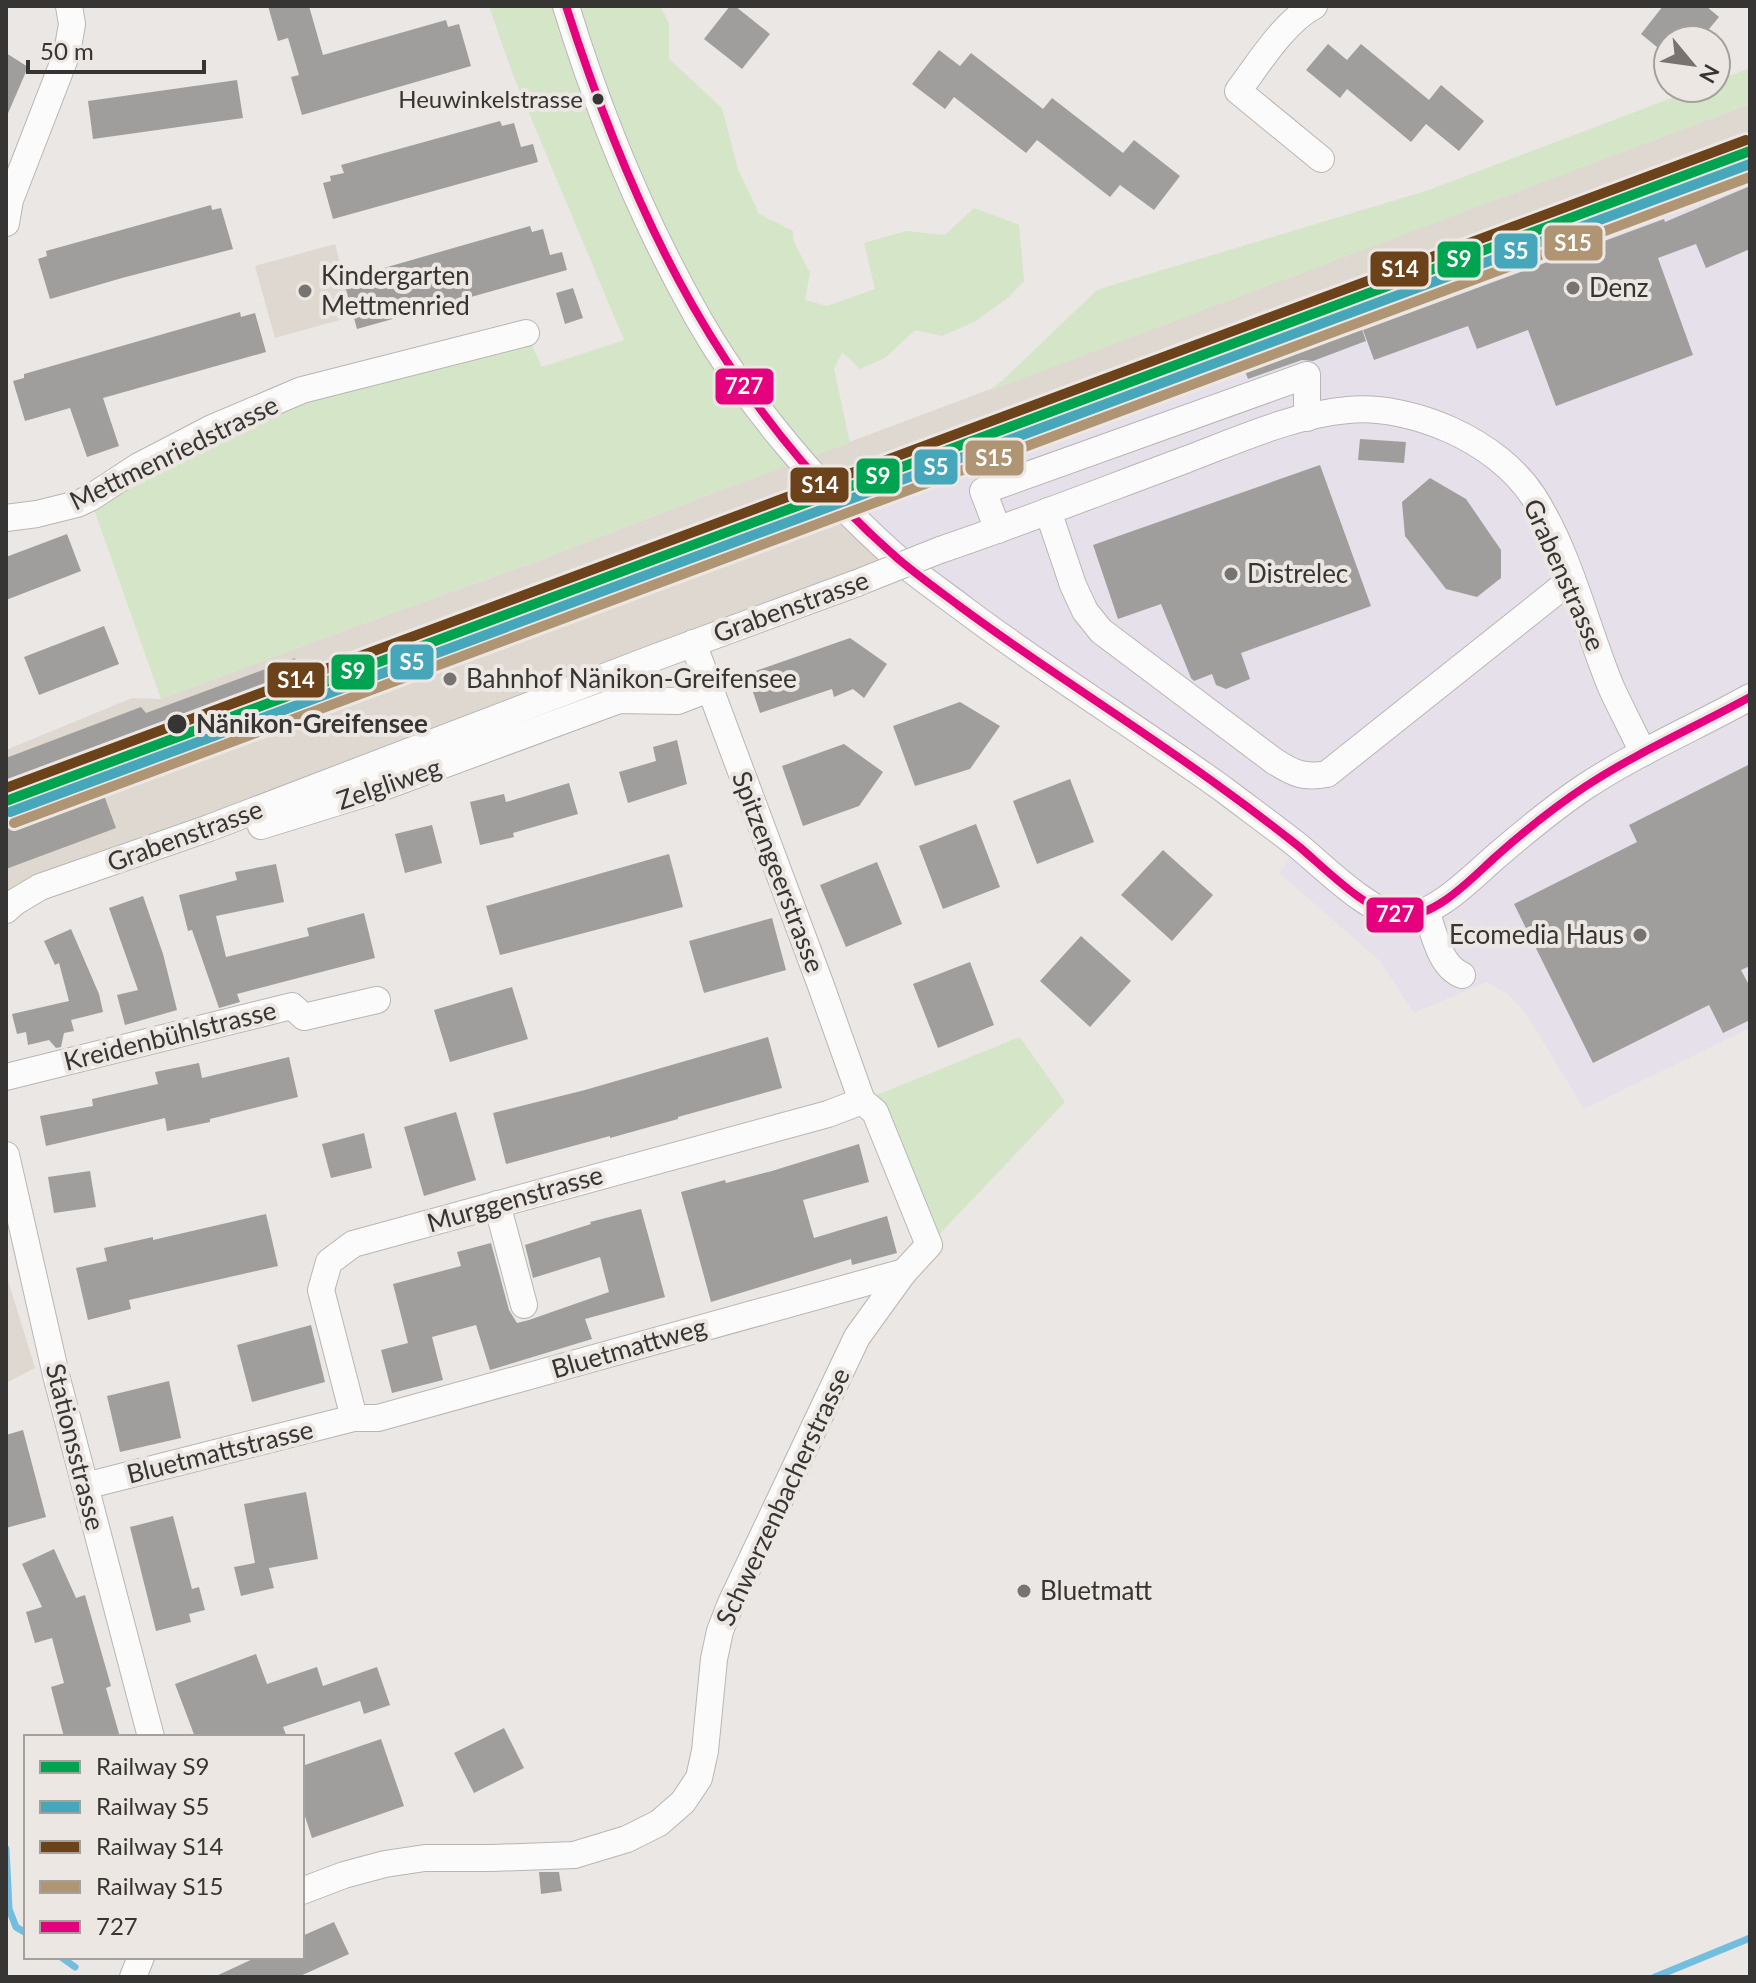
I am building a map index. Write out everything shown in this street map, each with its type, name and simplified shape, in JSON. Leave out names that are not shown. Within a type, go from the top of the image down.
[{"type":"street","points":[[6,223],[10,200],[67,53],[72,24],[69,6]]},
{"type":"street","points":[[566,6],[611,138],[656,241],[699,321],[740,384],[847,510],[900,561],[1021,652],[1220,787],[1371,905],[1397,916],[1426,911],[1449,897],[1554,808],[1588,785],[1750,697]]},
{"type":"street","points":[[1314,6],[1302,13],[1281,35],[1238,91],[1321,159]]},
{"type":"street","name":"Mettmenriedstrasse","points":[[6,518],[77,504],[139,466],[212,428],[302,390],[526,333]]},
{"type":"street","points":[[998,530],[983,491],[1307,375],[1307,418]]},
{"type":"street","name":"Grabenstrasse","points":[[6,910],[40,887],[71,875],[209,828],[940,550],[1257,433],[1307,418],[1349,410],[1387,411],[1450,428],[1510,469],[1531,494],[1547,522],[1572,579],[1611,688],[1643,753]]},
{"type":"street","points":[[1048,511],[1073,585],[1085,611],[1101,631],[1290,772],[1309,777],[1327,774],[1572,579]]},
{"type":"street","name":"Spitzengeerstrasse","points":[[693,643],[862,1101],[875,1112],[929,1245]]},
{"type":"street","name":"Zelgliweg","points":[[71,875],[83,885],[120,878],[283,818],[367,793],[619,700],[678,701],[709,689]]},
{"type":"street","points":[[1426,911],[1446,963],[1462,975]]},
{"type":"street","name":"Kreidenbühlstrasse","points":[[6,1077],[292,1006],[304,1017],[377,1000]]},
{"type":"street","name":"Murggenstrasse","points":[[354,1418],[321,1290],[329,1262],[353,1244],[828,1114],[862,1101]]},
{"type":"street","name":"Stationsstrasse","points":[[6,1155],[56,1375],[150,1735]]},
{"type":"street","points":[[497,1204],[524,1305]]},
{"type":"street","name":"Schwerzenbacherstrasse","points":[[304,1890],[385,1864],[425,1858],[574,1855],[627,1839],[659,1823],[683,1802],[699,1778],[705,1751],[714,1659],[731,1603],[857,1337],[904,1272],[929,1245]]},
{"type":"street","name":"Bluetmattweg","points":[[354,1418],[378,1418],[904,1272]]},
{"type":"street","name":"Bluetmattstrasse","points":[[85,1486],[354,1418]]},
{"type":"shaded area","points":[[1750,104],[1750,164],[970,452],[900,561],[6,910],[6,750],[132,698],[161,699],[543,559]]},
{"type":"shaded area","points":[[1750,164],[1750,1028],[1584,1109],[1526,1014],[1507,993],[1486,982],[1414,1013],[1379,960],[1279,873],[1298,847],[847,510],[970,452]]},
{"type":"shaded area","name":"Kindergarten Mettmenried","points":[[335,244],[354,316],[275,338],[255,266]]},
{"type":"shaded area","points":[[6,1274],[35,1368],[6,1383]]},
{"type":"green space","points":[[489,6],[660,6],[669,23],[669,59],[722,108],[738,169],[759,214],[793,231],[793,240],[810,273],[805,300],[827,306],[875,289],[864,243],[906,231],[945,235],[974,208],[1019,225],[1024,281],[1009,297],[976,321],[942,336],[915,330],[885,358],[860,369],[842,352],[834,369],[850,443],[161,699],[90,498],[212,428],[526,333],[542,367],[624,340],[513,75]]},
{"type":"green space","points":[[1750,68],[1750,104],[987,392],[1096,291],[1429,190],[1656,104],[1732,104],[1732,75]]},
{"type":"green space","points":[[1020,1037],[1065,1102],[929,1245],[862,1101]]},
{"type":"building","points":[[268,6],[309,6],[323,55],[446,20],[448,27],[459,24],[471,66],[302,115],[291,77],[299,75],[288,38],[278,41]]},
{"type":"building","points":[[730,6],[735,6],[770,34],[742,69],[704,39]]},
{"type":"building","points":[[1663,6],[1706,6],[1719,17],[1713,24],[1652,24],[1652,43],[1641,34]]},
{"type":"building","points":[[1328,44],[1347,60],[1361,44],[1429,100],[1441,85],[1484,121],[1459,151],[1426,124],[1411,142],[1347,89],[1340,98],[1306,70]]},
{"type":"building","points":[[939,50],[960,66],[971,53],[1043,109],[1052,98],[1123,153],[1134,140],[1180,176],[1154,210],[1120,185],[1110,197],[1037,140],[1026,153],[954,97],[945,109],[912,84]]},
{"type":"building","points":[[6,53],[28,67],[6,118]]},
{"type":"building","points":[[237,80],[243,118],[93,139],[88,101]]},
{"type":"building","points":[[500,121],[502,126],[514,123],[521,147],[533,144],[538,162],[333,219],[323,183],[331,181],[330,176],[344,173],[341,165]]},
{"type":"building","name":"Denz","points":[[1750,186],[1750,249],[1706,268],[1696,244],[1658,258],[1693,355],[1556,406],[1528,330],[1477,349],[1468,326],[1374,360],[1363,330],[1664,219],[1665,222]]},
{"type":"building","points":[[211,205],[212,210],[221,208],[233,249],[50,299],[38,259],[47,256],[46,251]]},
{"type":"building","points":[[530,226],[532,232],[543,229],[550,255],[562,252],[567,270],[357,329],[346,289],[361,285],[359,280],[372,277],[370,272]]},
{"type":"building","points":[[573,288],[583,318],[565,324],[556,293]]},
{"type":"building","points":[[240,312],[241,317],[255,313],[266,352],[103,398],[119,446],[87,457],[70,408],[25,421],[13,381],[24,378],[24,374]]},
{"type":"building","points":[[1358,317],[1366,341],[1313,361],[1302,360],[1248,379],[1241,361]]},
{"type":"building","points":[[1360,439],[1406,442],[1404,463],[1358,460]]},
{"type":"building","name":"Distrelec","points":[[1320,465],[1371,606],[1241,653],[1250,679],[1226,689],[1216,685],[1212,674],[1194,681],[1191,678],[1161,604],[1118,619],[1093,545]]},
{"type":"building","points":[[1430,478],[1466,499],[1501,550],[1501,578],[1477,597],[1446,589],[1405,536],[1402,502]]},
{"type":"building","points":[[67,534],[81,571],[6,600],[6,557]]},
{"type":"building","points":[[104,626],[119,664],[39,695],[24,657]]},
{"type":"building","points":[[850,638],[887,664],[864,698],[853,689],[834,697],[832,689],[760,713],[747,674]]},
{"type":"building","points":[[295,658],[314,708],[101,787],[116,828],[6,869],[6,758],[141,707],[146,713]]},
{"type":"building","points":[[960,702],[1000,726],[970,769],[915,786],[893,726]]},
{"type":"building","points":[[677,740],[687,784],[628,803],[619,772],[656,761],[653,747]]},
{"type":"building","points":[[844,744],[883,772],[859,806],[803,826],[782,766]]},
{"type":"building","name":"Ecomedia Haus","points":[[1750,764],[1750,966],[1741,970],[1750,987],[1750,1020],[1723,1033],[1709,1005],[1593,1063],[1514,904],[1637,842],[1629,825]]},
{"type":"building","points":[[1070,779],[1094,842],[1037,864],[1013,801]]},
{"type":"building","points":[[569,783],[578,814],[513,833],[514,837],[480,845],[470,802],[504,794],[506,802]]},
{"type":"building","points":[[976,824],[1000,887],[943,909],[919,846]]},
{"type":"building","points":[[432,825],[442,863],[405,873],[395,834]]},
{"type":"building","points":[[1163,850],[1213,895],[1172,941],[1121,895]]},
{"type":"building","points":[[669,854],[683,907],[500,955],[486,906]]},
{"type":"building","points":[[877,862],[902,924],[846,947],[820,885]]},
{"type":"building","points":[[276,864],[284,902],[216,916],[226,957],[309,936],[307,928],[364,913],[375,958],[237,994],[240,1002],[219,1008],[192,930],[188,931],[179,895],[237,880],[235,872]]},
{"type":"building","points":[[143,896],[163,954],[177,1010],[125,1025],[117,995],[138,990],[109,908]]},
{"type":"building","points":[[772,918],[786,970],[704,993],[689,941]]},
{"type":"building","points":[[71,929],[99,994],[103,1012],[71,1020],[74,1031],[64,1033],[61,1047],[56,1048],[49,1040],[28,1045],[26,1032],[17,1034],[12,1014],[69,1001],[59,963],[55,965],[44,941]]},
{"type":"building","points":[[1081,936],[1131,981],[1090,1027],[1040,981]]},
{"type":"building","points":[[970,962],[994,1025],[938,1048],[913,984]]},
{"type":"building","points":[[512,987],[528,1039],[450,1062],[434,1010]]},
{"type":"building","points":[[768,1037],[782,1088],[610,1138],[506,1164],[493,1113]]},
{"type":"building","points":[[289,1057],[298,1097],[167,1131],[165,1118],[46,1146],[40,1116],[93,1106],[92,1099],[158,1084],[155,1072],[199,1063],[202,1078]]},
{"type":"building","points":[[456,1112],[476,1180],[424,1196],[404,1127]]},
{"type":"building","points":[[364,1133],[372,1168],[331,1178],[322,1144]]},
{"type":"building","points":[[859,1144],[869,1182],[803,1200],[814,1238],[887,1216],[897,1253],[852,1265],[851,1259],[711,1302],[681,1192],[772,1171]]},
{"type":"building","points":[[90,1171],[96,1207],[54,1213],[48,1177]]},
{"type":"building","points":[[641,1209],[665,1297],[585,1319],[592,1339],[490,1370],[476,1325],[432,1337],[443,1380],[392,1393],[381,1350],[408,1343],[393,1284],[461,1266],[457,1252],[491,1243],[509,1310],[517,1323],[529,1320],[609,1292],[600,1257],[533,1278],[525,1245],[590,1222]]},
{"type":"building","points":[[266,1214],[278,1266],[129,1300],[131,1309],[88,1320],[76,1268],[107,1261],[104,1248]]},
{"type":"building","points":[[311,1325],[325,1382],[252,1402],[237,1345]]},
{"type":"building","points":[[169,1381],[181,1438],[120,1452],[107,1396]]},
{"type":"building","points":[[23,1430],[46,1517],[6,1528],[6,1435]]},
{"type":"building","points":[[306,1492],[318,1559],[269,1568],[274,1588],[241,1596],[234,1567],[255,1563],[244,1504]]},
{"type":"building","points":[[173,1516],[192,1589],[199,1587],[205,1610],[189,1614],[191,1622],[156,1631],[130,1527]]},
{"type":"building","points":[[54,1549],[76,1598],[85,1595],[111,1686],[106,1688],[119,1735],[63,1735],[51,1687],[64,1683],[52,1638],[35,1643],[26,1612],[42,1607],[22,1564]]},
{"type":"building","points":[[256,1654],[267,1684],[317,1667],[323,1686],[377,1667],[390,1705],[364,1714],[360,1701],[283,1727],[286,1735],[194,1735],[175,1684]]},
{"type":"building","points":[[504,1728],[524,1768],[474,1793],[454,1753]]},
{"type":"building","points":[[381,1739],[404,1806],[312,1838],[304,1813],[304,1765]]},
{"type":"building","points":[[539,1872],[559,1872],[562,1891],[541,1894]]},
{"type":"building","points":[[334,1922],[349,1954],[298,1977],[214,1977],[253,1959],[304,1959],[304,1935]]},
{"type":"waterway","points":[[6,1849],[9,1909],[16,1927],[24,1932]]},
{"type":"waterway","points":[[1655,1977],[1750,1938]]},
{"type":"waterway","points":[[64,1959],[75,1967]]},
{"type":"rail line","name":"S14","points":[[6,788],[1746,140]]},
{"type":"rail line","name":"S9","points":[[6,801],[1750,151]]},
{"type":"rail line","name":"S5","points":[[10,812],[1750,164]]},
{"type":"rail line","name":"S15","points":[[14,823],[1750,177]]},
{"type":"transit line","name":"727","points":[[566,6],[623,162],[693,306],[735,374],[782,438],[836,500],[897,558],[928,582],[1023,652],[1232,796],[1374,907],[1401,916],[1426,911],[1439,904],[1538,821],[1586,786],[1750,697]]},
{"type":"place","name":"Heuwinkelstrasse","points":[[598,99]]},
{"type":"place","name":"Denz","points":[[1573,288]]},
{"type":"place","name":"Kindergarten Mettmenried","points":[[305,291]]},
{"type":"place","name":"Distrelec","points":[[1231,574]]},
{"type":"place","name":"Bahnhof Nänikon-Greifensee","points":[[450,679]]},
{"type":"place","name":"Nänikon-Greifensee","points":[[177,724]]},
{"type":"place","name":"Ecomedia Haus","points":[[1640,935]]},
{"type":"place","name":"Bluetmatt","points":[[1024,1591]]}]
